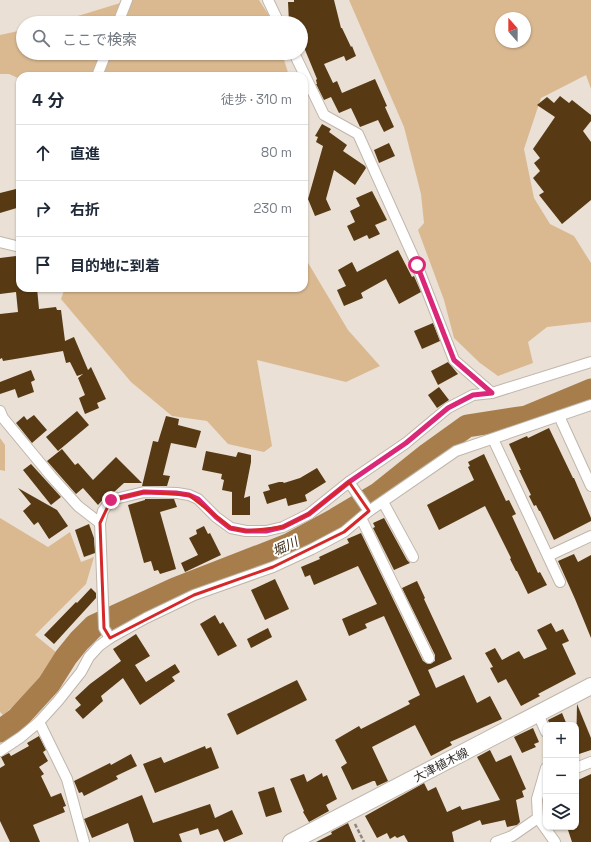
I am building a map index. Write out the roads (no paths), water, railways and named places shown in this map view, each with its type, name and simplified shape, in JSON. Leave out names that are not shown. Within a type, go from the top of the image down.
[{"type":"main road","name":"大津植木線","points":[[291,842],[591,686]]},
{"type":"street","points":[[121,16],[127,0]]},
{"type":"street","points":[[268,0],[276,16]]},
{"type":"street","points":[[99,72],[103,60]]},
{"type":"street","points":[[297,60],[303,72]]},
{"type":"street","points":[[308,82],[324,115],[358,134],[417,265],[454,360],[492,393]]},
{"type":"street","points":[[0,242],[16,246]]},
{"type":"street","points":[[110,638],[104,628],[100,523],[103,511],[111,500],[144,492],[176,493],[189,495],[198,499],[216,517],[230,528],[246,531],[266,531],[289,525],[309,514],[349,482],[406,443],[448,408],[473,395],[492,393],[591,362]]},
{"type":"street","points":[[0,751],[21,737],[39,722],[81,672],[89,656],[110,638],[146,618],[194,595],[273,567],[344,532],[369,511],[456,451],[591,405]]},
{"type":"street","points":[[0,411],[3,418],[51,476],[78,506],[100,523]]},
{"type":"street","points":[[559,416],[591,486]]},
{"type":"street","points":[[493,439],[560,582]]},
{"type":"street","points":[[349,482],[369,511]]},
{"type":"street","points":[[383,502],[413,557]]},
{"type":"street","points":[[361,518],[429,658]]},
{"type":"street","points":[[548,556],[591,536]]},
{"type":"street","points":[[538,714],[543,725]]},
{"type":"street","points":[[39,722],[67,779],[84,842]]},
{"type":"street","points":[[579,767],[591,762]]},
{"type":"street","points":[[543,784],[537,799],[538,818],[555,842]]},
{"type":"street","points":[[496,842],[512,836],[538,818]]},
{"type":"waterway","name":"堀川","points":[[0,731],[17,719],[49,684],[66,657],[94,626],[175,589],[288,545],[378,494],[428,454],[467,426],[526,417],[591,390]]}]
